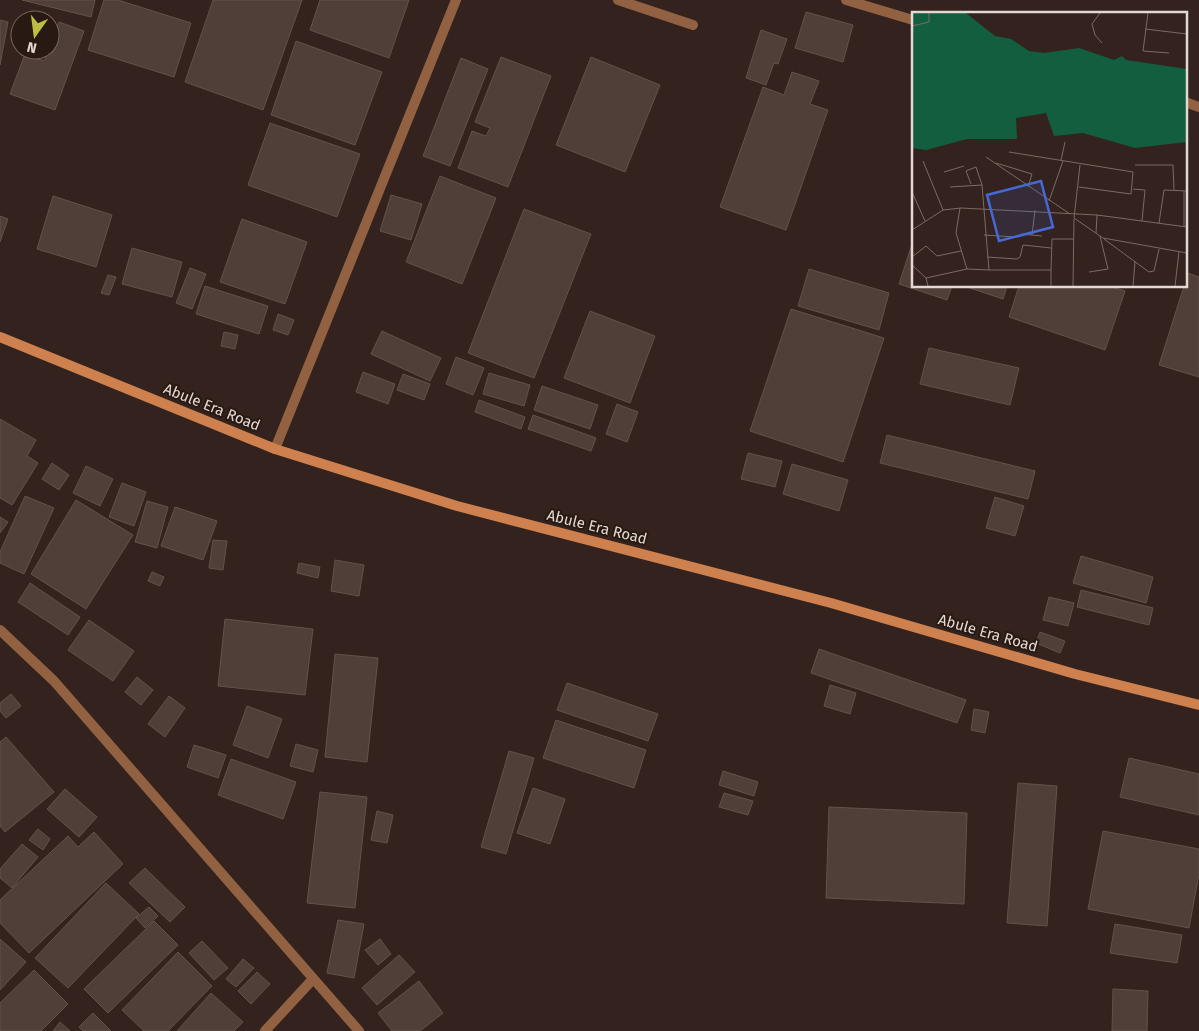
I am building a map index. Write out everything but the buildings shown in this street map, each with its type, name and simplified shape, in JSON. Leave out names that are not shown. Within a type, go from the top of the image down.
[{"type":"street","points":[[275,449],[456,0]]},
{"type":"street","points":[[618,0],[693,25]]},
{"type":"street","points":[[846,0],[912,20]]},
{"type":"street","points":[[1186,102],[1199,106]]},
{"type":"street","name":"Abule Era Road","points":[[0,337],[275,449],[458,506],[831,603],[1075,674],[1199,705]]},
{"type":"street","points":[[0,630],[54,681],[359,1031]]},
{"type":"street","points":[[266,1031],[313,979]]}]
